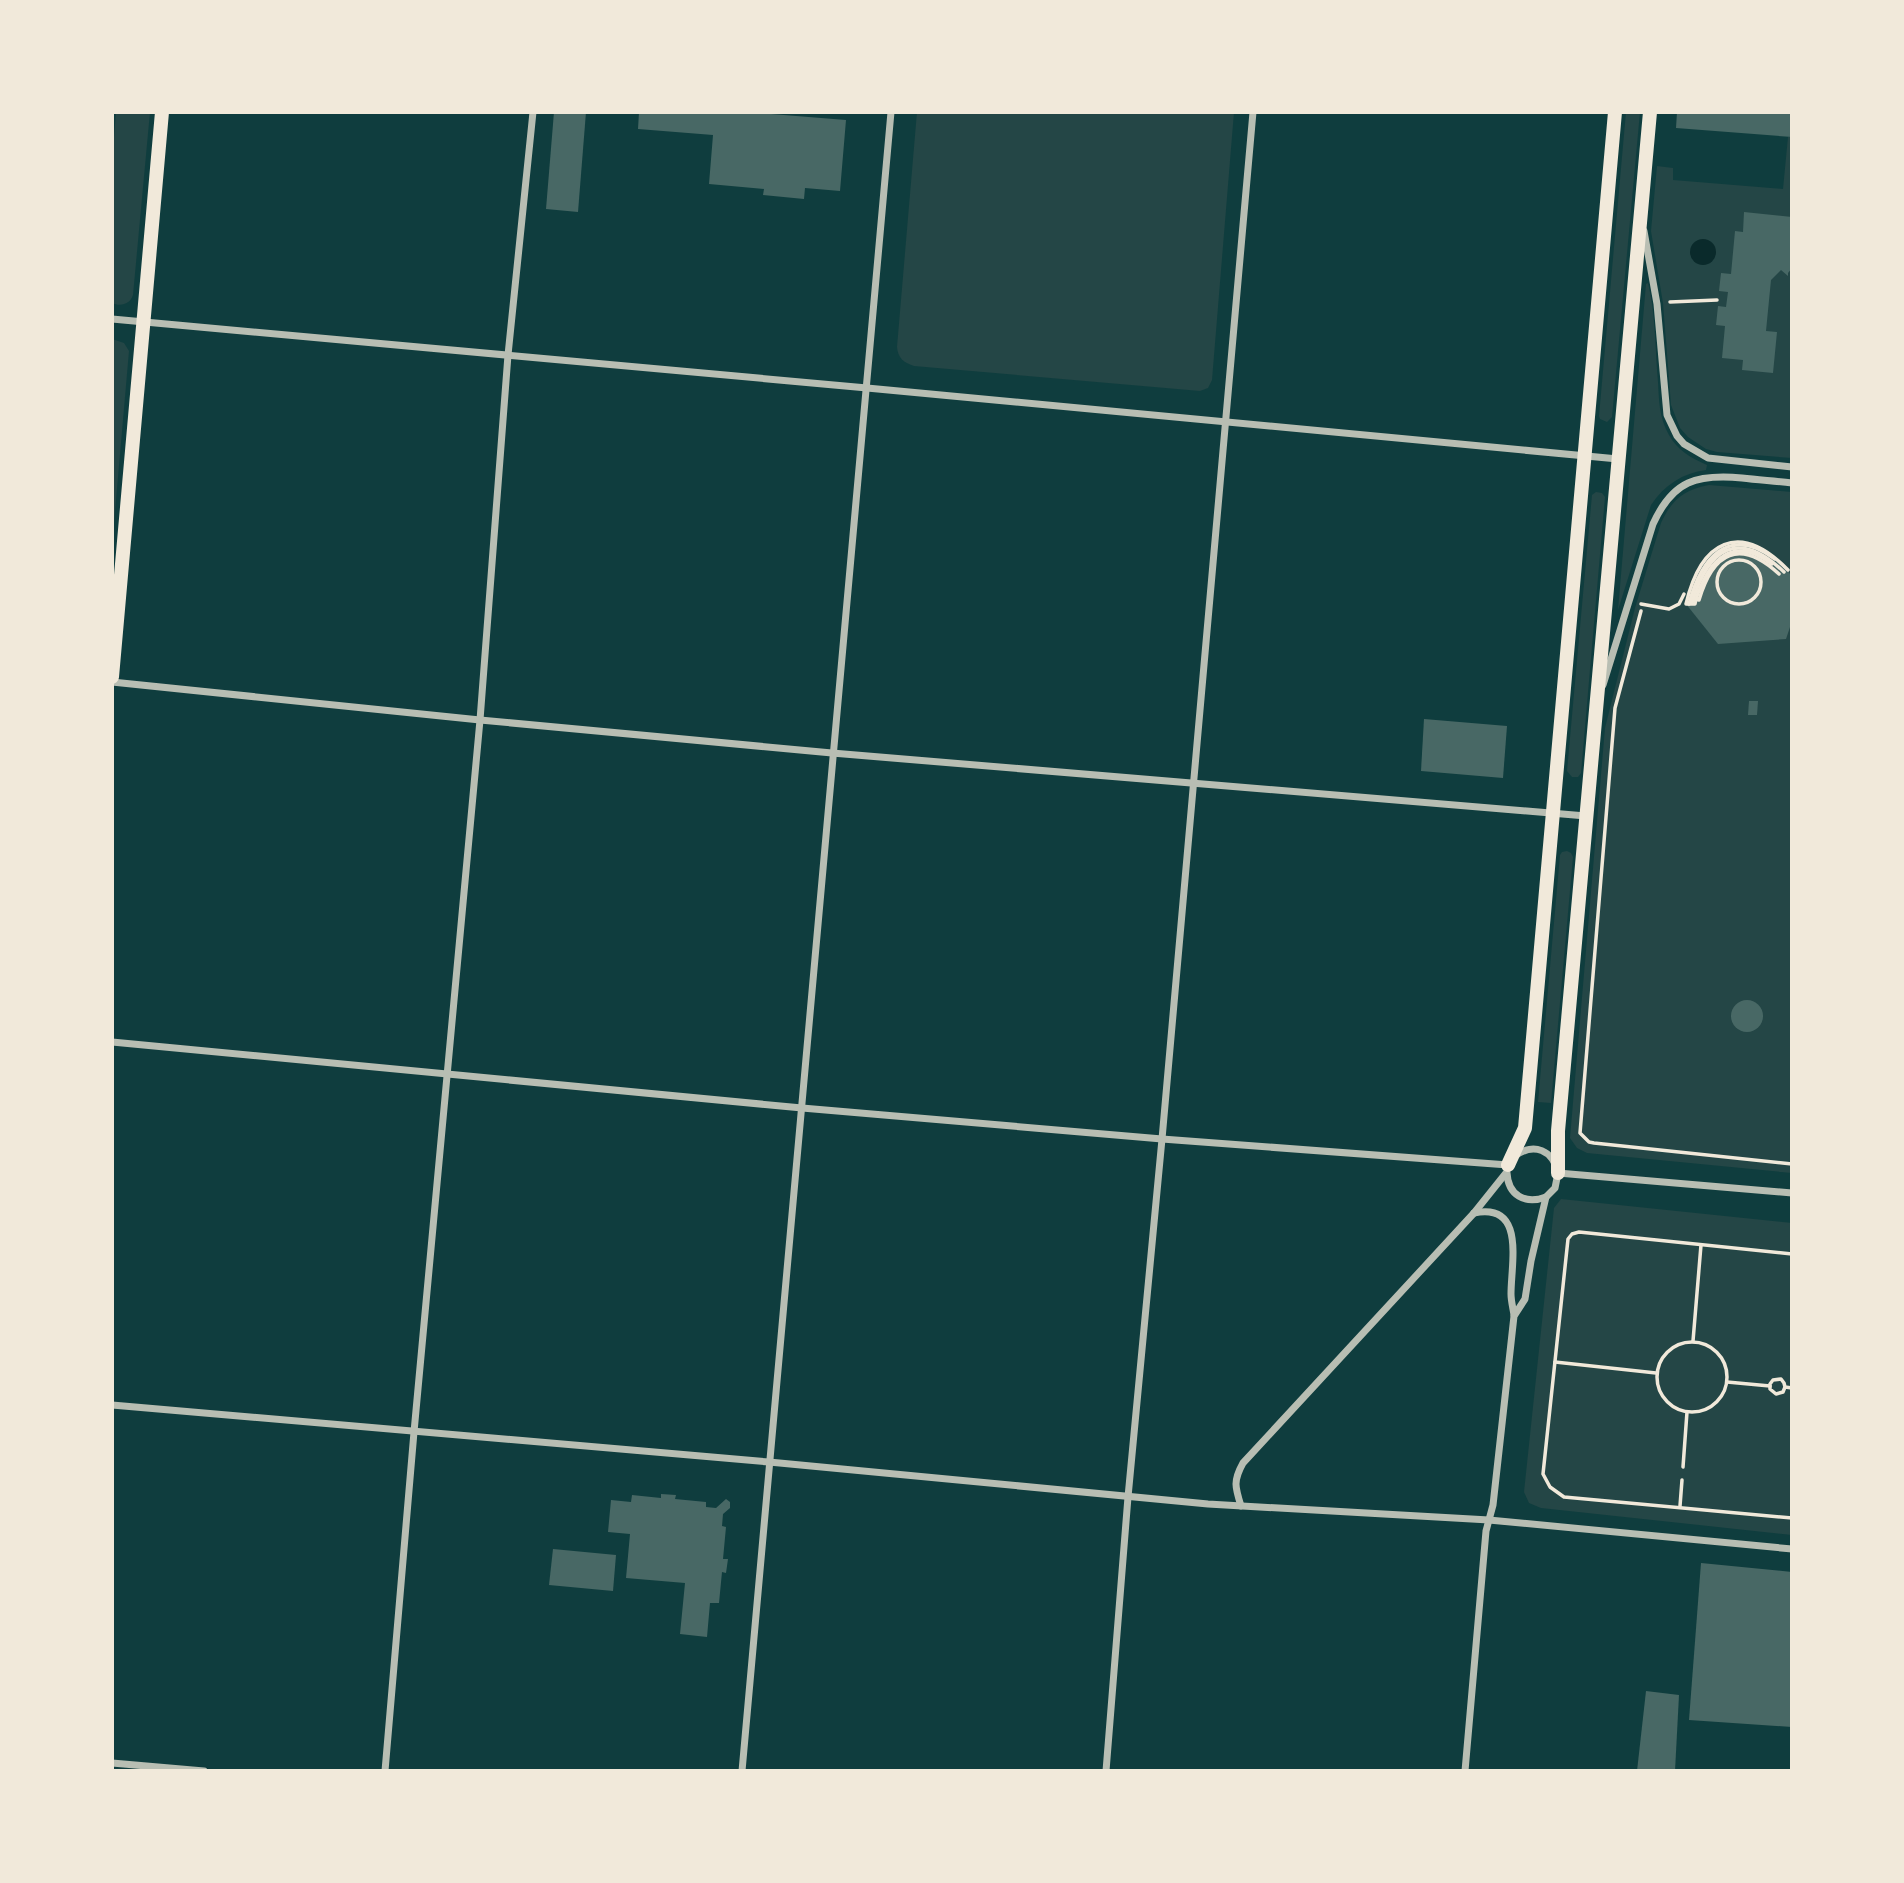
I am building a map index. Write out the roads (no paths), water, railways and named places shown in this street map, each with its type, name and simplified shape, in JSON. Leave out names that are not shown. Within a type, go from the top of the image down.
[{"type":"main road","points":[[112,679],[114,616],[162,112]]},
{"type":"main road","points":[[1507,1169],[1525,1128],[1615,112]]},
{"type":"main road","points":[[1558,1173],[1558,1131],[1650,112]]},
{"type":"street","points":[[385,1771],[480,720],[508,355],[533,112]]},
{"type":"street","points":[[742,1771],[891,112]]},
{"type":"street","points":[[1107,1771],[1128,1497],[1253,112]]},
{"type":"street","points":[[1641,212],[1657,304],[1667,415],[1671,425],[1684,444],[1708,458],[1792,467]]},
{"type":"street","points":[[112,319],[867,387],[1618,459]]},
{"type":"street","points":[[1595,713],[1660,508],[1677,489],[1689,481],[1704,477],[1792,482]]},
{"type":"street","points":[[112,679],[480,720],[832,753],[1586,816]]},
{"type":"street","points":[[112,1042],[802,1108],[1507,1169]]},
{"type":"street","points":[[1241,1506],[1235,1486],[1243,1463],[1474,1213],[1517,1154],[1535,1149],[1549,1155],[1554,1160],[1558,1173],[1555,1188],[1546,1197],[1530,1201],[1516,1195],[1507,1181],[1507,1169]]},
{"type":"street","points":[[1558,1173],[1792,1193]]},
{"type":"street","points":[[1514,1316],[1525,1299],[1546,1197]]},
{"type":"street","points":[[1465,1771],[1486,1531],[1493,1505],[1514,1316],[1511,1297],[1511,1229],[1495,1212],[1485,1210],[1474,1213]]},
{"type":"street","points":[[112,1405],[769,1462],[1128,1497],[1489,1520],[1792,1549]]},
{"type":"street","points":[[112,1763],[204,1771]]}]
